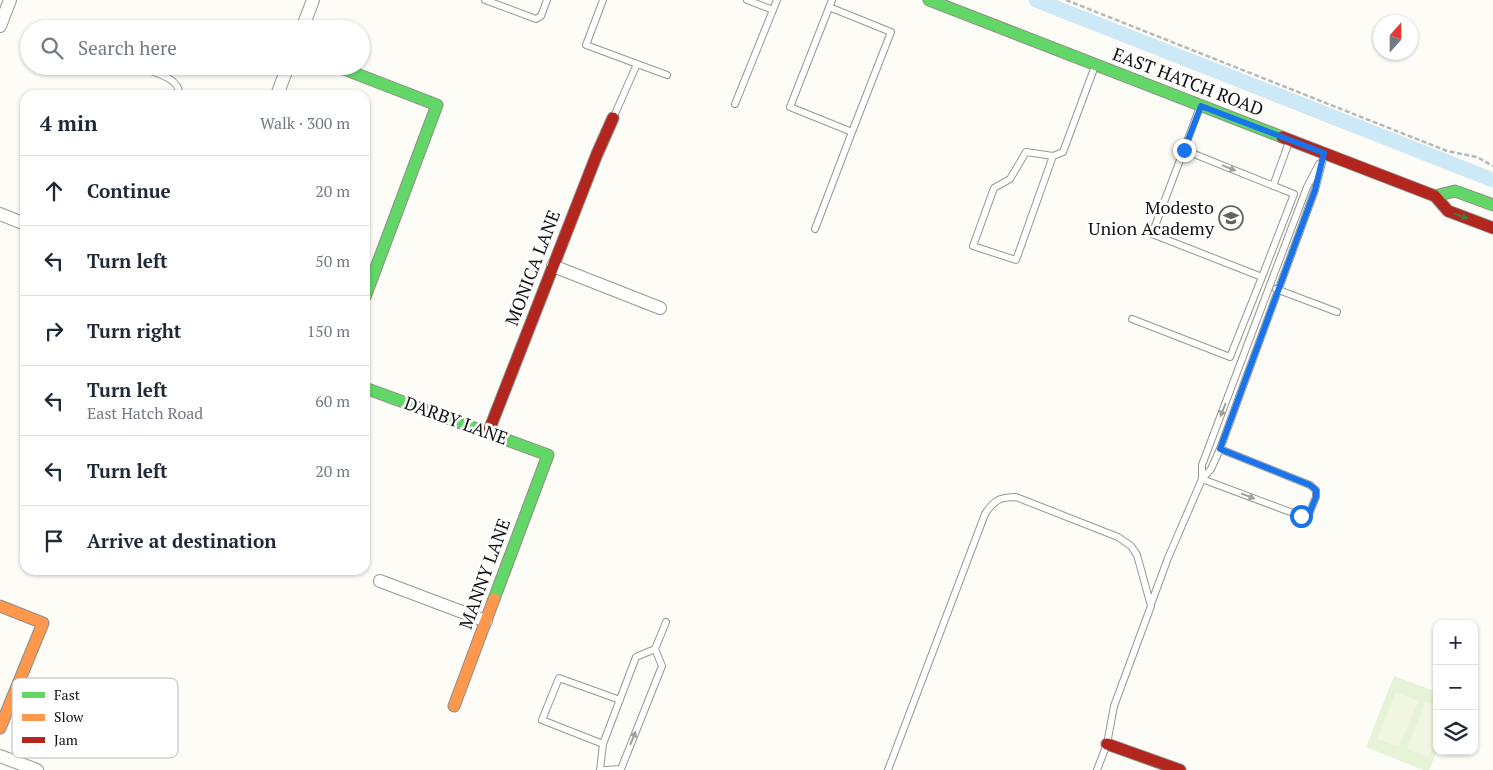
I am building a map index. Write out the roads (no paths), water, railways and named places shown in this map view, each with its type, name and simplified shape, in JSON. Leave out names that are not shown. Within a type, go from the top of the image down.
[{"type":"street","points":[[0,24],[10,0]]},
{"type":"street","points":[[305,20],[313,0]]},
{"type":"street","name":"EAST HATCH ROAD","points":[[929,0],[1435,196],[1448,211],[1493,228]]},
{"type":"street","points":[[279,90],[285,75]]},
{"type":"street","points":[[359,75],[437,105],[370,284]]},
{"type":"street","name":"MONICA LANE","points":[[488,433],[597,154],[614,118]]},
{"type":"street","name":"EAST HATCH ROAD","points":[[1435,196],[1455,191],[1493,206]]},
{"type":"street","points":[[0,214],[20,222]]},
{"type":"street","points":[[553,266],[660,308]]},
{"type":"street","name":"DARBY LANE","points":[[370,390],[548,454]]},
{"type":"street","name":"MANNY LANE","points":[[454,706],[548,454]]},
{"type":"street","points":[[380,581],[486,621]]},
{"type":"street","points":[[0,606],[43,623],[20,678]]},
{"type":"street","points":[[0,728],[12,699]]},
{"type":"street","points":[[1107,744],[1180,770]]},
{"type":"street","points":[[0,756],[37,770]]},
{"type":"lane","points":[[485,0],[536,19],[541,16],[547,0]]},
{"type":"lane","points":[[603,0],[586,45],[666,75]]},
{"type":"lane","points":[[747,0],[773,10]]},
{"type":"lane","points":[[735,104],[776,0]]},
{"type":"lane","points":[[832,0],[790,107],[852,132]]},
{"type":"lane","points":[[815,230],[891,32],[830,7]]},
{"type":"lane","points":[[614,118],[637,64]]},
{"type":"lane","points":[[1053,156],[1016,260],[973,246],[994,188],[1010,179],[1026,152],[1053,156],[1062,152],[1095,65]]},
{"type":"lane","points":[[160,75],[173,80],[178,86],[178,90]]},
{"type":"lane","points":[[1201,106],[1152,234],[1262,277]]},
{"type":"lane","points":[[1273,186],[1290,140]]},
{"type":"lane","points":[[1132,319],[1230,357],[1294,194],[1184,150]]},
{"type":"lane","points":[[1202,479],[1202,465],[1307,187],[1324,153]]},
{"type":"lane","points":[[1096,770],[1107,744],[1114,706],[1168,558],[1202,479],[1211,469],[1220,449],[1315,190],[1324,153]]},
{"type":"lane","points":[[1270,287],[1337,312]]},
{"type":"lane","points":[[1202,479],[1301,516],[1309,514],[1316,497],[1316,490],[1310,485],[1220,449]]},
{"type":"lane","points":[[888,770],[985,514],[992,504],[1004,497],[1016,497],[1118,537],[1131,546],[1137,555],[1151,606]]},
{"type":"lane","points":[[605,770],[621,769],[662,666],[655,649],[666,622]]},
{"type":"lane","points":[[600,770],[603,744],[636,657],[655,649]]},
{"type":"lane","points":[[603,744],[542,720],[559,678],[620,700]]},
{"type":"waterway","points":[[1036,0],[1493,180]]},
{"type":"place","name":"Modesto Union Academy","points":[[1231,218]]}]
